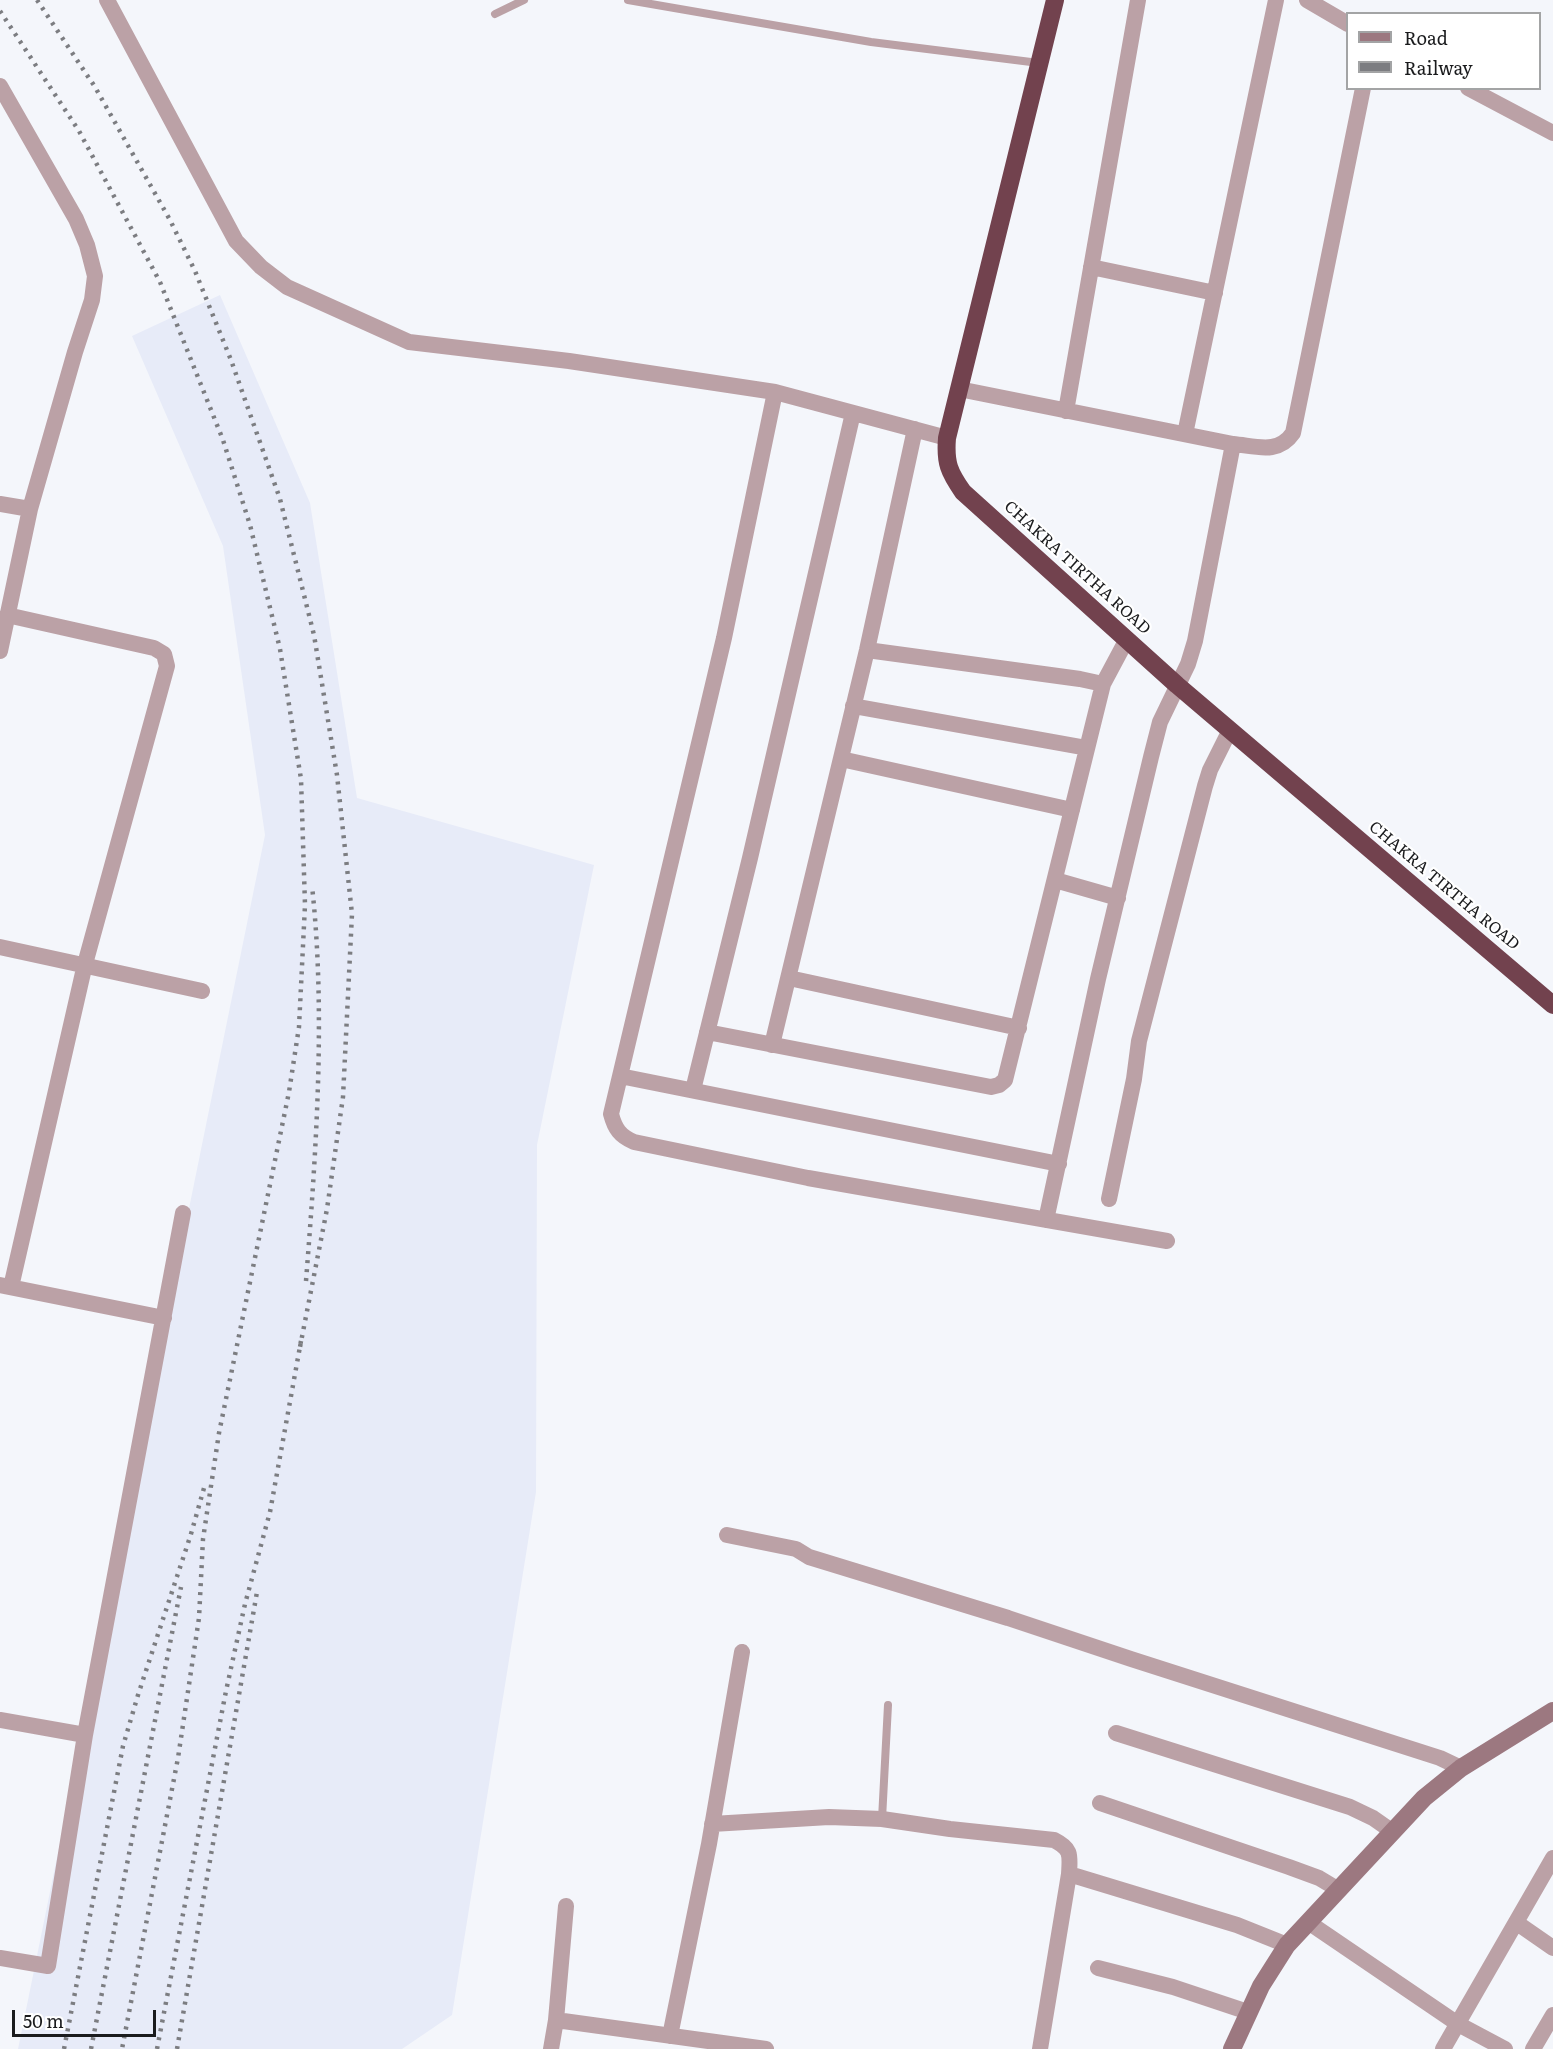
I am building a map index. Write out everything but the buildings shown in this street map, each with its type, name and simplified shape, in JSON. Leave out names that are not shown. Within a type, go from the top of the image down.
[{"type":"highway","name":"CHAKRA TIRTHA ROAD","points":[[1055,0],[947,438],[945,455],[950,473],[963,492],[1177,685],[1553,1005]]},
{"type":"main road","points":[[1232,2049],[1261,1986],[1287,1945],[1424,1798],[1461,1768],[1553,1711]]},
{"type":"street","points":[[107,0],[236,241],[261,267],[287,287],[409,342],[569,361],[775,392],[947,438]]},
{"type":"street","points":[[1066,411],[1138,0]]},
{"type":"street","points":[[1185,434],[1276,0]]},
{"type":"street","points":[[1307,0],[1346,23]]},
{"type":"street","points":[[0,86],[76,219],[87,245],[95,276],[92,300],[30,509],[0,651]]},
{"type":"street","points":[[959,389],[1233,444],[1274,448],[1286,443],[1293,433],[1363,90]]},
{"type":"street","points":[[1472,90],[1553,133]]},
{"type":"street","points":[[1091,267],[1215,293]]},
{"type":"street","points":[[775,392],[724,638],[611,1114],[615,1128],[623,1137],[634,1142],[807,1178],[1167,1241]]},
{"type":"street","points":[[693,1090],[853,413]]},
{"type":"street","points":[[772,1045],[867,650],[915,429]]},
{"type":"street","points":[[1047,1220],[1150,757],[1160,722],[1188,664],[1195,641],[1233,444]]},
{"type":"street","points":[[0,504],[30,509]]},
{"type":"street","points":[[8,615],[154,648],[164,654],[166,666],[85,964],[6,1286],[164,1318]]},
{"type":"street","points":[[707,1032],[991,1087],[1005,1080],[1103,684],[1127,639]]},
{"type":"street","points":[[867,650],[1103,684]]},
{"type":"street","points":[[854,706],[1087,748]]},
{"type":"street","points":[[1109,1199],[1134,1079],[1139,1041],[1205,786],[1210,770],[1230,730]]},
{"type":"street","points":[[841,759],[1072,810]]},
{"type":"street","points":[[1055,880],[1118,898]]},
{"type":"street","points":[[0,947],[85,964],[202,992]]},
{"type":"street","points":[[789,978],[1019,1028]]},
{"type":"street","points":[[620,1076],[1059,1164]]},
{"type":"street","points":[[0,1958],[48,1966],[85,1735],[183,1213]]},
{"type":"street","points":[[727,1535],[796,1549],[809,1557],[1008,1618],[1440,1758],[1461,1768]]},
{"type":"street","points":[[670,2036],[712,1824],[742,1652]]},
{"type":"street","points":[[0,1720],[85,1735]]},
{"type":"street","points":[[1116,1732],[1350,1807],[1373,1818],[1393,1832]]},
{"type":"street","points":[[1100,1803],[1289,1867],[1319,1878],[1339,1890]]},
{"type":"street","points":[[712,1824],[829,1817],[882,1819],[1054,1840],[1063,1845],[1068,1851],[1070,1874],[1040,2049]]},
{"type":"street","points":[[1443,2049],[1553,1858]]},
{"type":"street","points":[[1070,1874],[1237,1925],[1287,1945]]},
{"type":"street","points":[[551,2049],[556,2020],[566,1906]]},
{"type":"street","points":[[1308,1922],[1458,2024],[1505,2049]]},
{"type":"street","points":[[1517,1923],[1553,1948]]},
{"type":"street","points":[[1098,1968],[1173,1987],[1248,2012]]},
{"type":"street","points":[[1533,2049],[1553,2015]]},
{"type":"street","points":[[556,2020],[727,2046],[766,2049]]},
{"type":"lane","points":[[495,14],[524,0]]},
{"type":"lane","points":[[627,0],[871,42],[1040,63]]},
{"type":"lane","points":[[882,1819],[888,1705]]},
{"type":"shaded area","points":[[220,295],[310,503],[357,798],[594,865],[537,1145],[536,1492],[452,2015],[402,2049],[18,2049],[265,835],[223,546],[132,336]]},
{"type":"railway","points":[[37,0],[95,87],[170,220],[195,271],[231,360],[280,499],[314,635],[337,775],[352,914],[343,1097],[327,1209],[300,1347]]},
{"type":"railway","points":[[0,11],[79,131],[160,282],[223,440],[250,525],[280,649],[301,779],[305,905],[299,1027],[289,1092],[219,1433],[203,1539],[199,1618],[178,1758],[122,2049]]},
{"type":"railway","points":[[306,1281],[316,1134],[319,1033],[312,886]]},
{"type":"railway","points":[[157,2049],[226,1691],[245,1604],[270,1512],[301,1341]]},
{"type":"railway","points":[[64,2049],[123,1746],[204,1488]]},
{"type":"railway","points":[[91,2049],[181,1587]]},
{"type":"railway","points":[[177,2049],[257,1592]]}]
